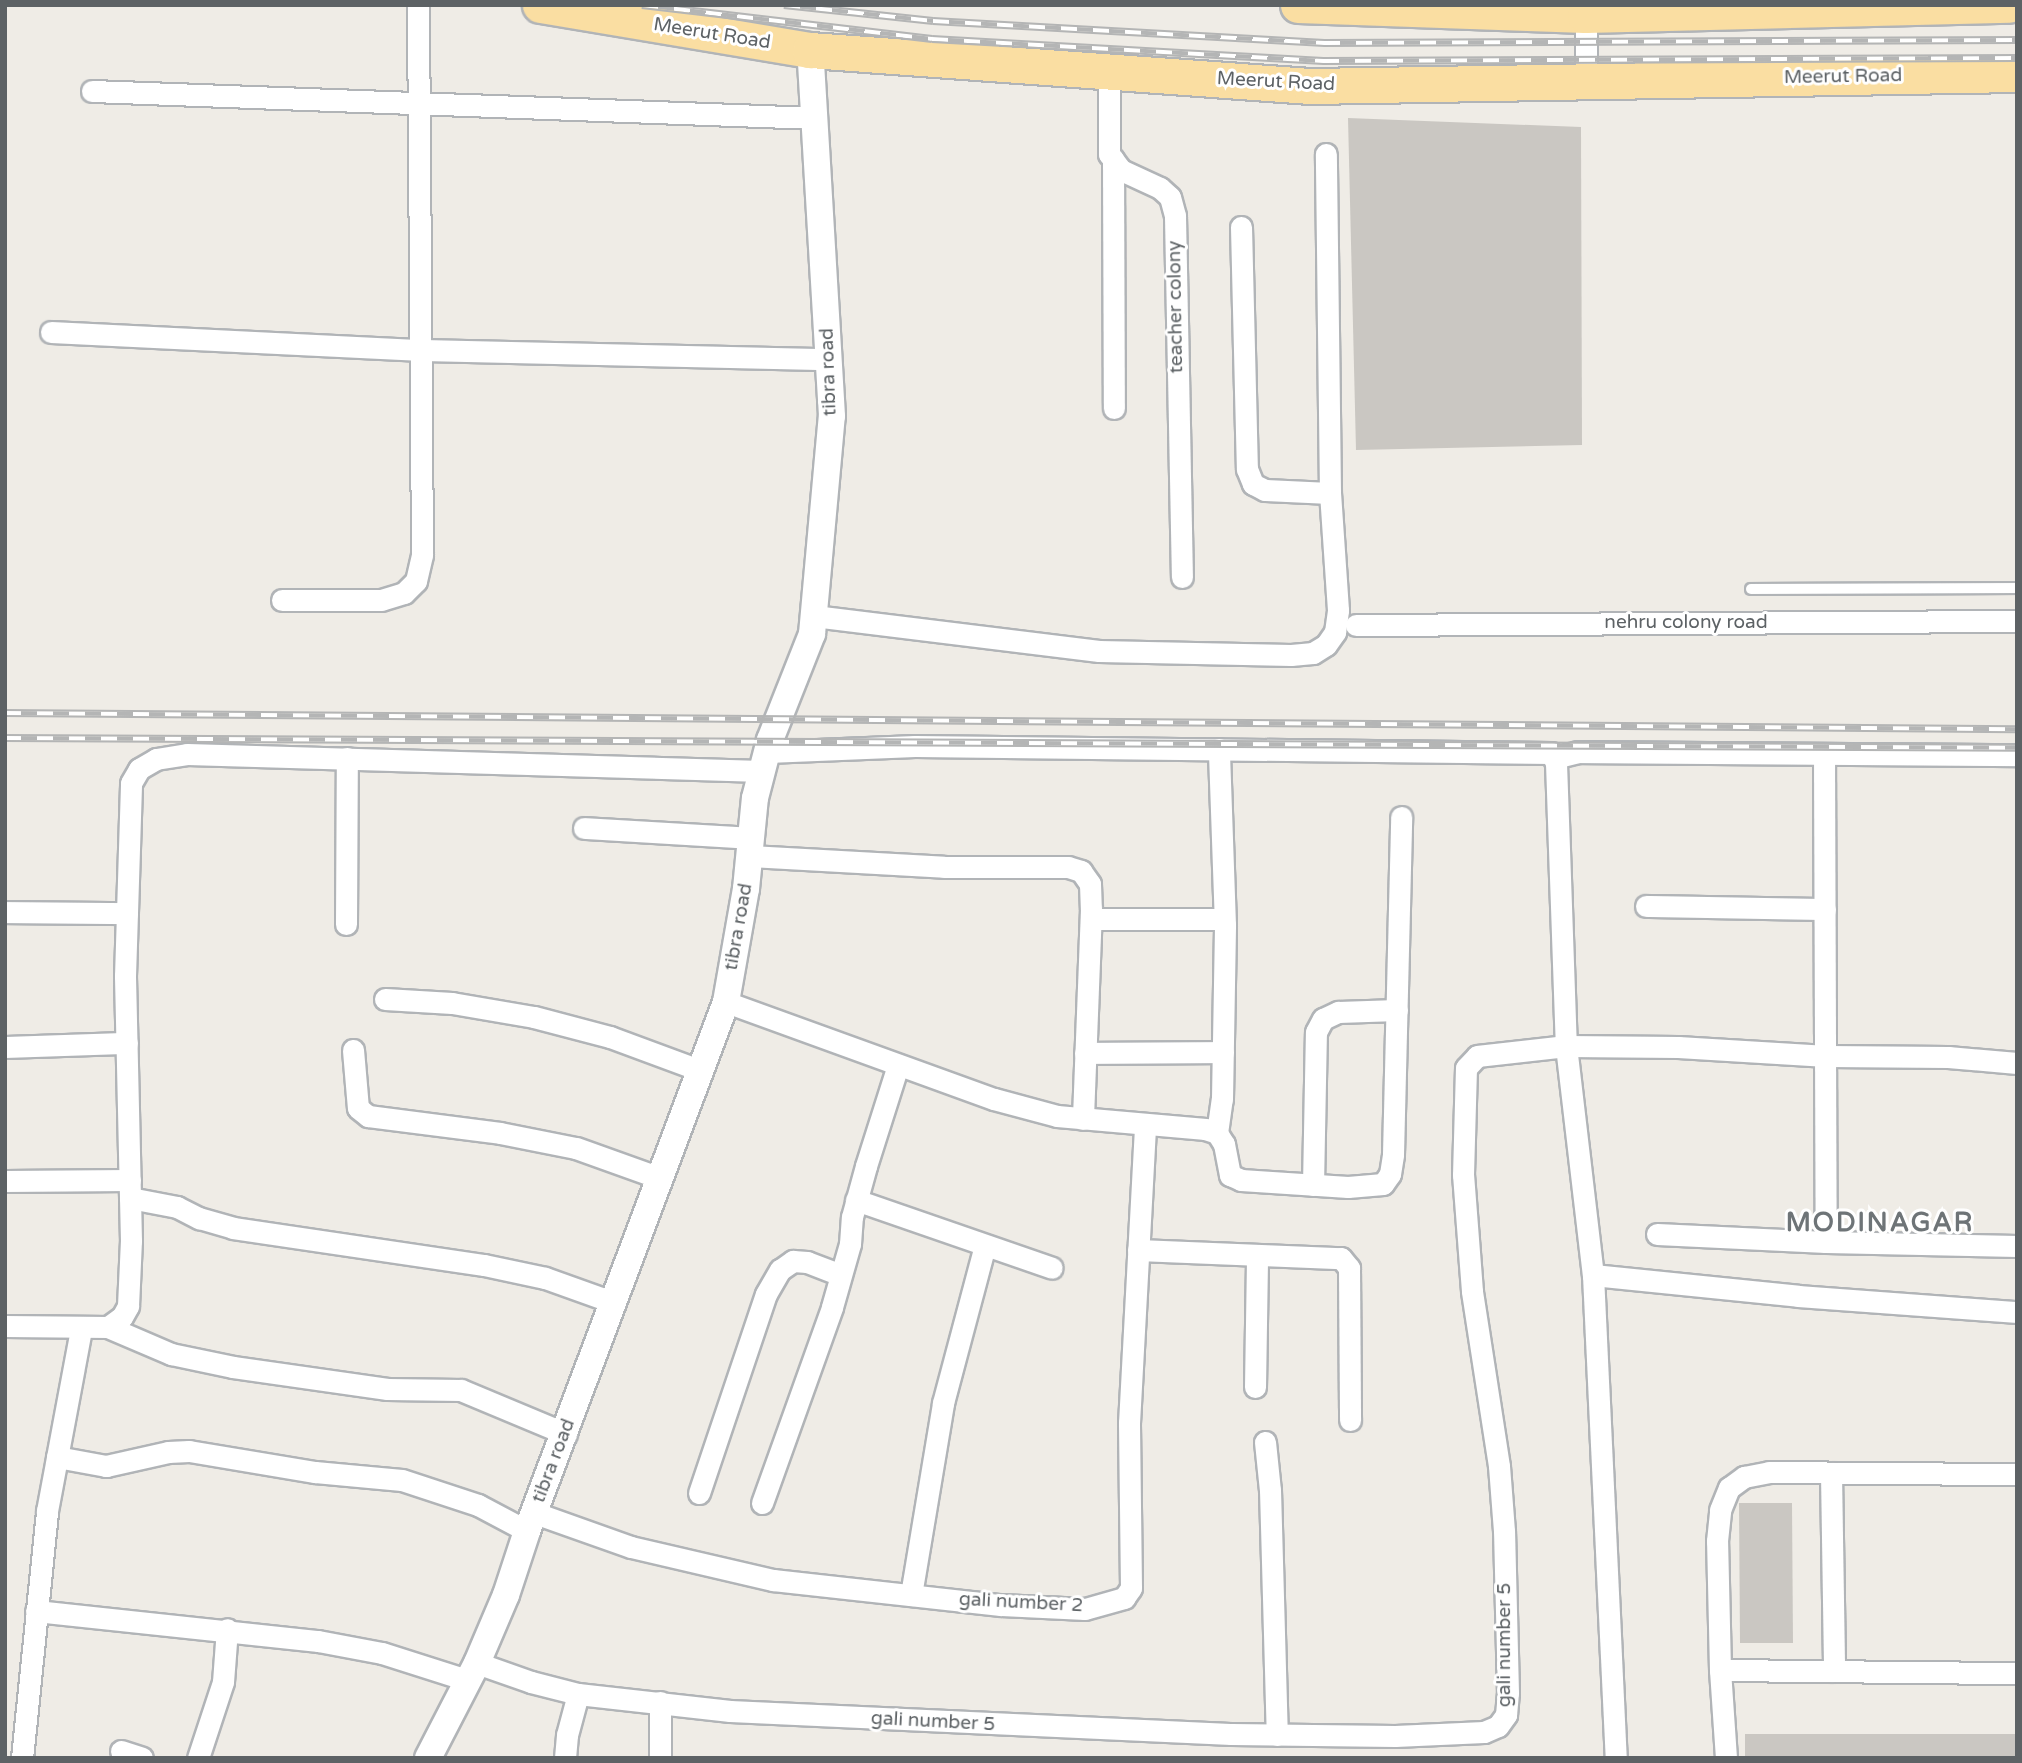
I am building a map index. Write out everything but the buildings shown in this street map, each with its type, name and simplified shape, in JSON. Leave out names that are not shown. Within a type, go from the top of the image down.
[{"type":"highway","name":"Meerut Road","points":[[540,5],[810,50],[1310,86],[2017,74]]},
{"type":"highway","points":[[1298,5],[1586,10],[2009,5]]},
{"type":"street","points":[[282,600],[381,600],[404,593],[416,581],[422,555],[418,5]]},
{"type":"street","points":[[1586,10],[1586,81]]},
{"type":"street","name":"tibra road","points":[[428,1758],[472,1671],[506,1595],[726,1002],[751,847],[755,797],[765,761],[812,634],[832,416],[810,50]]},
{"type":"street","points":[[1109,72],[1107,133],[1109,155],[1113,159],[1114,408]]},
{"type":"street","points":[[92,91],[815,118]]},
{"type":"street","points":[[814,616],[1098,651],[1313,653],[1326,645],[1335,632],[1338,610],[1330,493],[1326,154]]},
{"type":"street","name":"teacher colony","points":[[1113,159],[1121,170],[1160,188],[1170,197],[1175,216],[1182,577]]},
{"type":"street","points":[[1241,227],[1247,469],[1253,484],[1265,490],[1330,493]]},
{"type":"street","points":[[51,332],[422,350],[829,359]]},
{"type":"street","name":"nehru colony road","points":[[1356,625],[2017,621]]},
{"type":"street","points":[[108,1327],[121,1317],[128,1306],[130,1189],[127,913],[131,783],[139,769],[156,759],[187,754],[765,761],[915,746],[1546,751],[1554,758],[1566,1046],[1593,1275],[1616,1758]]},
{"type":"street","points":[[1219,749],[1224,919],[1223,1052],[1217,1133],[1224,1144],[1225,1163],[1230,1175],[1241,1180],[1367,1187],[1383,1184],[1390,1174],[1393,1154],[1401,817]]},
{"type":"street","points":[[1554,758],[1578,752],[2017,755]]},
{"type":"street","points":[[1824,754],[1826,1242]]},
{"type":"street","points":[[346,925],[347,758]]},
{"type":"street","points":[[584,828],[944,867],[1068,867],[1081,871],[1090,884],[1091,919],[1083,1119]]},
{"type":"street","points":[[1646,906],[1825,909]]},
{"type":"street","points":[[5,912],[127,913]]},
{"type":"street","points":[[1091,919],[1224,919]]},
{"type":"street","points":[[385,999],[452,1003],[534,1017],[610,1038],[702,1071]]},
{"type":"street","points":[[726,1002],[994,1099],[1083,1119],[1186,1127],[1217,1133]]},
{"type":"street","points":[[1313,1185],[1316,1032],[1323,1019],[1338,1012],[1397,1010]]},
{"type":"street","points":[[5,1047],[127,1043]]},
{"type":"street","name":"gali number 5","points":[[36,1611],[227,1629],[382,1653],[531,1682],[578,1694],[730,1711],[972,1724],[1277,1735],[1466,1735],[1498,1726],[1506,1716],[1508,1693],[1504,1531],[1499,1466],[1472,1292],[1463,1175],[1466,1069],[1477,1056],[1566,1046],[1678,1047],[1827,1056],[1948,1057],[2017,1063]]},
{"type":"street","points":[[353,1050],[358,1108],[368,1116],[500,1133],[576,1148],[660,1178]]},
{"type":"street","points":[[1085,1053],[1223,1052]]},
{"type":"street","points":[[762,1503],[841,1275],[856,1200],[898,1065]]},
{"type":"street","name":"gali number 2","points":[[57,1457],[106,1466],[169,1452],[189,1451],[315,1472],[402,1480],[531,1522],[773,1580],[1001,1605],[1085,1609],[1124,1598],[1131,1588],[1129,1423],[1145,1124]]},
{"type":"street","points":[[5,1181],[130,1189],[177,1207],[199,1219],[233,1228],[484,1265],[545,1278],[615,1303]]},
{"type":"street","points":[[856,1200],[1052,1268]]},
{"type":"street","points":[[1657,1234],[1826,1242],[2017,1245]]},
{"type":"street","points":[[911,1595],[943,1402],[985,1245]]},
{"type":"street","points":[[1138,1250],[1327,1255],[1341,1258],[1349,1268],[1350,1420]]},
{"type":"street","points":[[1255,1387],[1257,1255]]},
{"type":"street","points":[[699,1493],[766,1294],[780,1270],[793,1261],[807,1262],[841,1275]]},
{"type":"street","points":[[1593,1275],[1798,1296],[2017,1312]]},
{"type":"street","points":[[5,1326],[81,1329],[108,1327],[171,1354],[233,1367],[387,1389],[461,1390],[566,1434]]},
{"type":"street","points":[[22,1758],[47,1511],[81,1329]]},
{"type":"street","points":[[1265,1442],[1270,1490],[1277,1735]]},
{"type":"street","points":[[1726,1758],[1720,1670],[1717,1541],[1720,1510],[1729,1488],[1744,1477],[1769,1472],[2017,1474]]},
{"type":"street","points":[[1831,1473],[1834,1671]]},
{"type":"street","points":[[198,1758],[223,1682],[227,1629]]},
{"type":"street","points":[[1720,1670],[2017,1673]]},
{"type":"street","points":[[565,1758],[567,1735],[578,1694]]},
{"type":"street","points":[[660,1702],[660,1758]]},
{"type":"street","points":[[121,1751],[142,1758]]},
{"type":"lane","points":[[1751,589],[2017,588]]},
{"type":"railway","points":[[642,5],[932,39],[1323,61],[2017,58]]},
{"type":"railway","points":[[784,5],[933,21],[1324,43],[2017,40]]},
{"type":"railway","points":[[5,713],[2017,729]]},
{"type":"railway","points":[[5,738],[2017,748]]},
{"type":"district","name":"MODINAGAR","points":[[1880,1223]]}]
